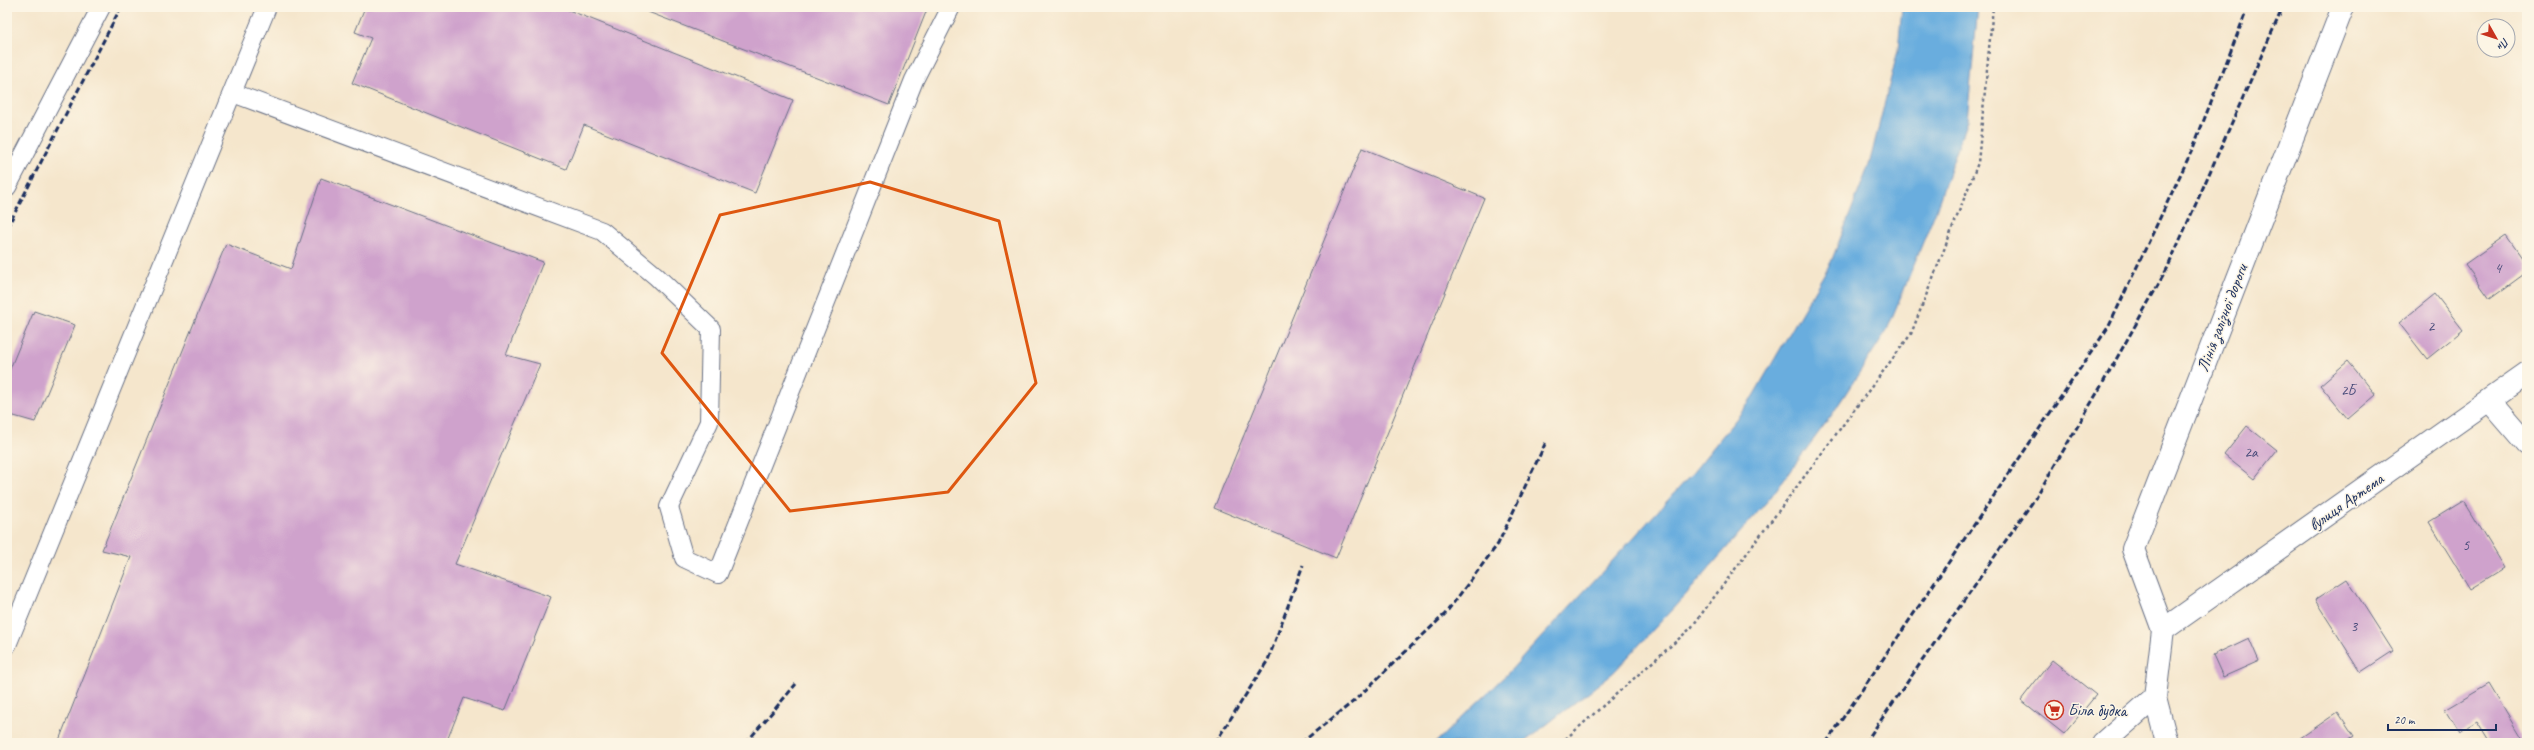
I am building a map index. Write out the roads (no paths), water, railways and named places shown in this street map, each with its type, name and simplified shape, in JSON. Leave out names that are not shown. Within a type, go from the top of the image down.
[{"type":"street","name":"Лінія залізної дороги","points":[[2163,630],[2133,549],[2344,7]]},
{"type":"street","name":"вулиця Артема","points":[[2163,630],[2490,401],[2527,373]]},
{"type":"street","points":[[2490,401],[2527,444]]},
{"type":"street","points":[[2163,630],[2155,697],[2167,743]]},
{"type":"street","points":[[2103,743],[2155,697]]},
{"type":"lane","points":[[7,187],[101,7]]},
{"type":"lane","points":[[7,645],[267,7]]},
{"type":"lane","points":[[232,93],[602,232],[656,276],[711,330],[709,422],[669,507],[684,558],[718,574],[914,80],[951,7]]},
{"type":"water","points":[[1902,7],[1978,7],[1967,120],[1935,213],[1887,330],[1831,416],[1770,498],[1691,589],[1614,672],[1523,743],[1435,743],[1509,672],[1602,572],[1690,476],[1749,403],[1831,262],[1869,165],[1898,50]]},
{"type":"railway","points":[[7,228],[121,7]]},
{"type":"railway","points":[[1826,743],[2109,326],[2193,148],[2248,7]]},
{"type":"railway","points":[[1865,743],[2036,497],[2100,388],[2167,269],[2283,7]]},
{"type":"railway","points":[[1301,743],[1354,701],[1445,614],[1498,544],[1546,442]]},
{"type":"railway","points":[[1215,743],[1268,660],[1303,565]]},
{"type":"railway","points":[[746,743],[796,684]]},
{"type":"place","name":"Біла будка","points":[[2054,710]]}]
